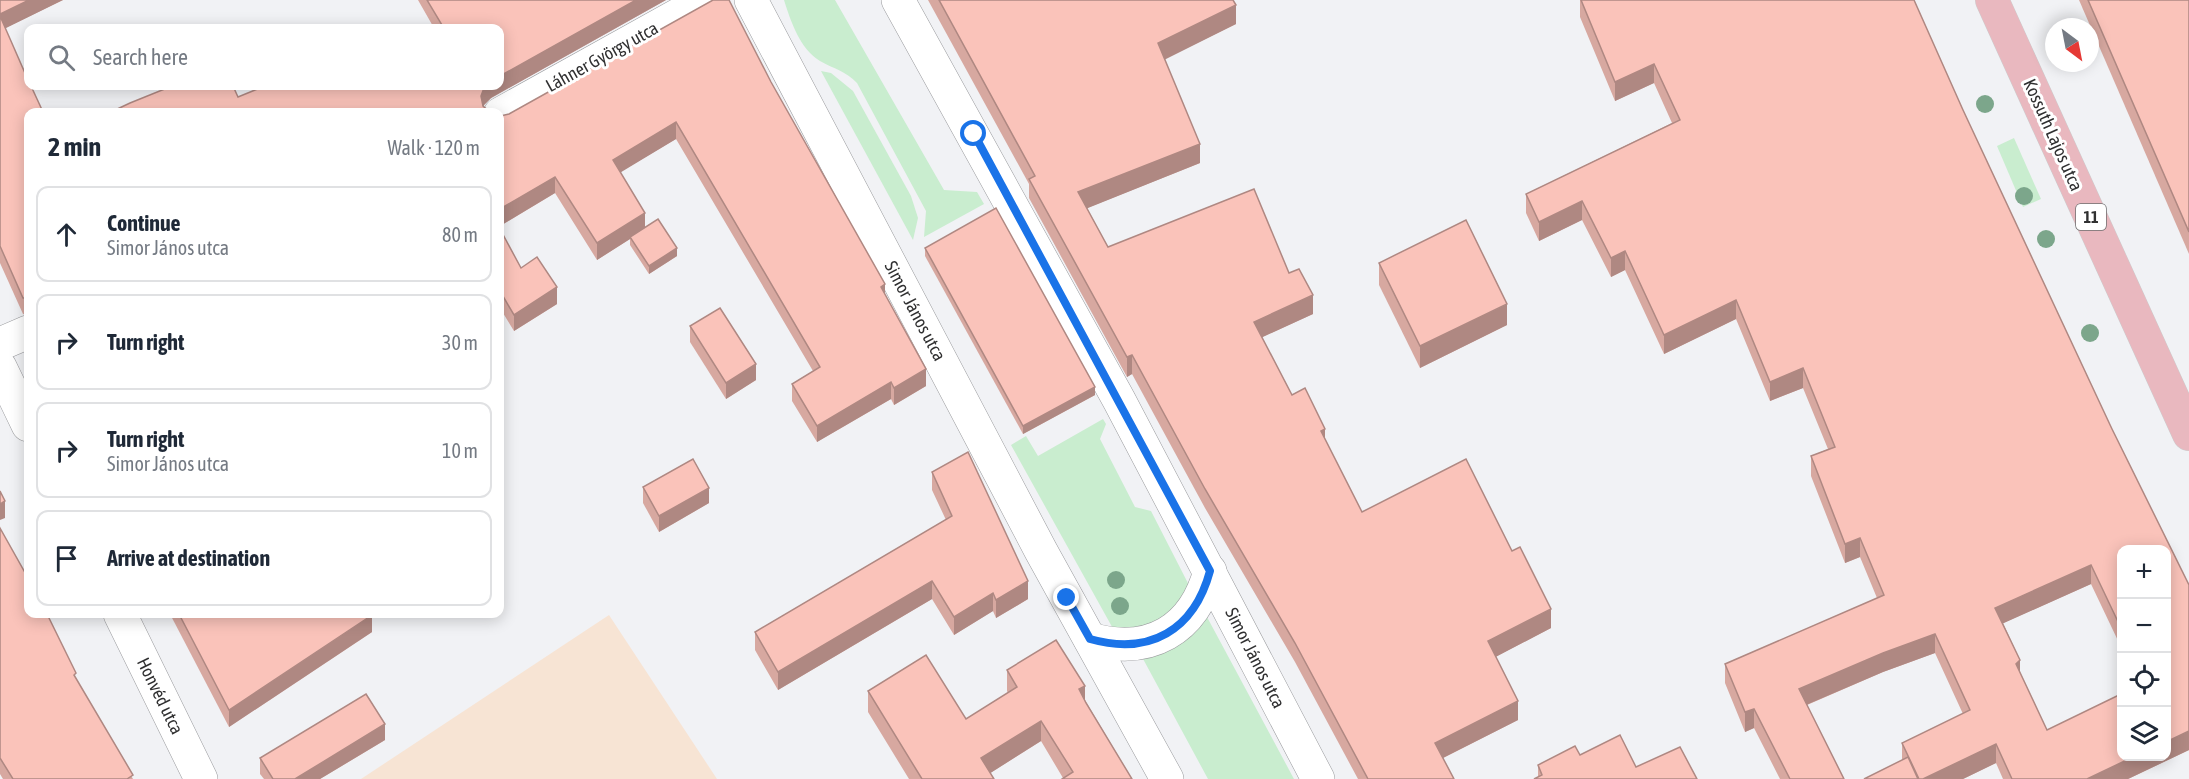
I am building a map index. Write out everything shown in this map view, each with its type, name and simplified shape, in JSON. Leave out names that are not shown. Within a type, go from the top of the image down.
[{"type":"main road","name":"Kossuth Lajos utca","points":[[1992,0],[2189,434]]},
{"type":"street","name":"Láhner György utca","points":[[504,112],[705,0]]},
{"type":"street","name":"Simor János utca","points":[[751,0],[1090,639],[1167,779]]},
{"type":"street","name":"Simor János utca","points":[[898,0],[974,134],[1210,571],[1318,779]]},
{"type":"street","points":[[0,344],[24,334]]},
{"type":"street","points":[[0,367],[24,418]]},
{"type":"street","points":[[1090,639],[1127,646],[1145,643],[1164,636],[1181,624],[1195,609],[1205,591],[1210,571]]},
{"type":"street","name":"Honvéd utca","points":[[122,618],[201,779]]},
{"type":"shaded area","points":[[609,615],[717,779],[361,779]]},
{"type":"green space","points":[[784,0],[835,0],[944,190],[977,192],[984,204],[924,237],[926,211],[857,83],[844,73],[820,61],[807,50],[793,26]]},
{"type":"green space","points":[[821,71],[831,73],[853,91],[911,196],[918,218],[913,240]]},
{"type":"green space","points":[[2014,138],[2041,199],[2023,207],[1997,146]]},
{"type":"green space","points":[[1103,419],[1106,424],[1100,439],[1135,507],[1151,511],[1193,593],[1170,618],[1116,634],[1011,445],[1026,436],[1038,456]]},
{"type":"green space","points":[[1207,617],[1294,779],[1208,779],[1142,657],[1178,643],[1193,632]]},
{"type":"building","points":[[0,0],[29,0],[0,14]]},
{"type":"building","points":[[427,0],[636,0],[504,74],[504,24],[441,24]]},
{"type":"building","points":[[713,0],[729,0],[771,82],[885,284],[881,287],[926,369],[894,388],[891,382],[817,426],[792,384],[820,367],[676,122],[613,160],[645,213],[597,243],[555,177],[504,207],[504,115]]},
{"type":"building","points":[[939,0],[1233,0],[1236,5],[1158,43],[1200,144],[1078,192],[1108,247],[1254,189],[1289,273],[1299,269],[1313,295],[1254,322],[1292,395],[1305,388],[1325,429],[1321,431],[1362,512],[1466,459],[1512,551],[1520,547],[1551,609],[1488,641],[1518,701],[1435,743],[1454,779],[1368,779],[1295,643],[1205,489],[1132,355],[1127,357],[1029,179],[1035,176]]},
{"type":"building","points":[[1581,0],[1914,0],[2112,429],[2169,545],[2117,545],[2117,620],[2091,565],[1995,608],[2020,660],[2016,664],[2047,730],[2117,696],[2117,761],[2125,761],[2087,779],[2012,779],[1996,744],[1919,779],[1902,743],[1970,710],[1935,634],[1883,653],[1799,689],[1844,779],[1790,779],[1754,709],[1745,712],[1725,664],[1884,595],[1860,538],[1845,544],[1811,456],[1835,447],[1803,368],[1770,382],[1736,300],[1664,335],[1625,251],[1611,258],[1582,201],[1539,222],[1526,194],[1680,120],[1654,64],[1615,82]]},
{"type":"building","points":[[2088,0],[2189,0],[2189,232],[2099,25],[2099,18],[2096,18]]},
{"type":"building","points":[[0,16],[24,71],[24,90],[33,90],[41,108],[24,108],[24,298],[0,246]]},
{"type":"building","points":[[162,90],[235,90],[238,97],[255,90],[483,90],[481,96],[485,108],[119,108]]},
{"type":"building","points":[[996,208],[1095,387],[1023,426],[925,248]]},
{"type":"building","points":[[658,219],[677,248],[649,266],[630,237]]},
{"type":"building","points":[[1466,220],[1507,304],[1420,346],[1379,263]]},
{"type":"building","points":[[504,236],[521,268],[537,257],[557,287],[514,315],[504,298]]},
{"type":"building","points":[[720,308],[756,364],[726,383],[690,326]]},
{"type":"building","points":[[968,452],[1028,581],[996,600],[993,593],[954,617],[932,581],[778,672],[755,632],[952,516],[932,472]]},
{"type":"building","points":[[693,459],[709,488],[659,516],[643,487]]},
{"type":"building","points":[[0,491],[5,501],[0,504]]},
{"type":"building","points":[[0,528],[24,571],[24,618],[49,618],[76,673],[74,675],[133,775],[127,779],[13,779],[0,758]]},
{"type":"building","points":[[2171,549],[2189,585],[2189,731],[2171,740]]},
{"type":"building","points":[[181,618],[367,618],[229,710]]},
{"type":"building","points":[[1056,640],[1085,686],[1079,689],[1086,703],[1132,779],[1062,779],[1073,772],[1041,721],[981,758],[994,779],[922,779],[868,691],[926,655],[966,719],[1017,687],[1007,670]]},
{"type":"building","points":[[366,694],[385,724],[295,779],[273,779],[260,758]]},
{"type":"building","points":[[1620,735],[1636,767],[1680,747],[1697,779],[1534,779],[1542,775],[1538,765],[1575,746],[1580,755]]},
{"type":"building","points":[[1908,757],[1918,779],[1864,779]]},
{"type":"route","points":[[974,134],[1210,571],[1205,591],[1195,609],[1181,624],[1164,636],[1145,643],[1127,646],[1090,639],[1067,598]]}]
